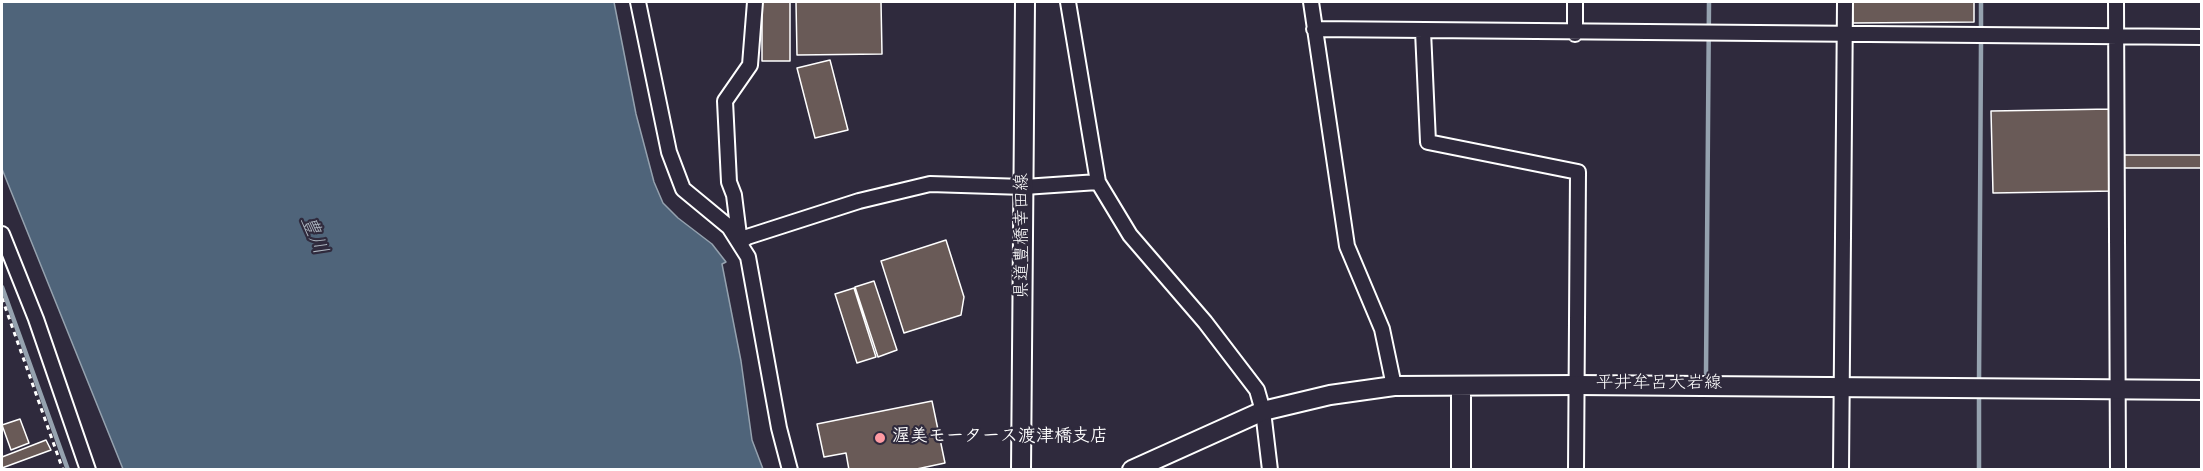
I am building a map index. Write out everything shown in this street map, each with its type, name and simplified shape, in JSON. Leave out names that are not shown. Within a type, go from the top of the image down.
[{"type":"main road","name":"県道豊橋幸田線","points":[[1021,470],[1025,2]]},
{"type":"main road","name":"平井牟呂大岩線","points":[[1132,470],[1263,411],[1330,395],[1394,386],[1577,385],[2202,390]]},
{"type":"main road","points":[[1461,387],[1461,470]]},
{"type":"street","points":[[638,2],[669,152],[683,189],[729,227],[740,243],[752,273],[779,428],[790,470]]},
{"type":"street","points":[[740,243],[734,195],[729,182],[725,101],[750,65],[755,2]]},
{"type":"street","points":[[1068,2],[1098,182],[1130,235],[1205,322],[1257,390],[1263,411],[1270,470]]},
{"type":"street","points":[[1311,2],[1347,246],[1382,329],[1394,386]]},
{"type":"street","points":[[1575,2],[1575,34]]},
{"type":"street","points":[[1841,470],[1845,2]]},
{"type":"street","points":[[2116,2],[2118,470]]},
{"type":"street","points":[[1314,29],[1575,34],[2202,38]]},
{"type":"street","points":[[1423,31],[1428,142],[1578,172],[1576,470]]},
{"type":"street","points":[[740,243],[747,237],[859,201],[930,184],[1024,187],[1098,182]]},
{"type":"street","points":[[2,234],[36,319],[88,470]]},
{"type":"path","points":[[2,298],[63,470]]},
{"type":"water","name":"豊川","points":[[2,2],[614,2],[636,114],[654,182],[663,203],[678,218],[712,244],[726,262],[722,264],[741,361],[752,440],[763,469],[123,469],[2,169]]},
{"type":"building","points":[[762,2],[790,2],[790,61],[762,61]]},
{"type":"building","points":[[796,2],[881,2],[882,54],[797,55]]},
{"type":"building","points":[[1852,2],[1974,2],[1974,22],[1853,23]]},
{"type":"building","points":[[830,60],[848,130],[815,138],[797,68]]},
{"type":"building","points":[[2112,109],[2114,191],[1993,193],[1991,111]]},
{"type":"building","points":[[2123,155],[2202,155],[2202,168],[2123,168]]},
{"type":"building","points":[[946,240],[964,297],[961,315],[904,333],[881,261]]},
{"type":"building","points":[[874,281],[897,350],[878,357],[855,287]]},
{"type":"building","points":[[854,288],[876,357],[857,363],[835,294]]},
{"type":"building","name":"渥美モータース渡津橋支店","points":[[932,401],[945,463],[912,470],[849,470],[846,453],[824,457],[817,424]]},
{"type":"building","points":[[20,419],[29,443],[11,450],[2,425]]},
{"type":"building","points":[[46,440],[51,450],[2,468],[2,457]]},
{"type":"waterway","points":[[1706,373],[1709,2]]},
{"type":"waterway","points":[[1981,2],[1981,29]]},
{"type":"waterway","points":[[1979,383],[1981,43]]},
{"type":"waterway","points":[[2,287],[68,470]]},
{"type":"waterway","points":[[1979,391],[1979,470]]},
{"type":"place","name":"渥美モータース渡津橋支店","points":[[880,438]]}]
